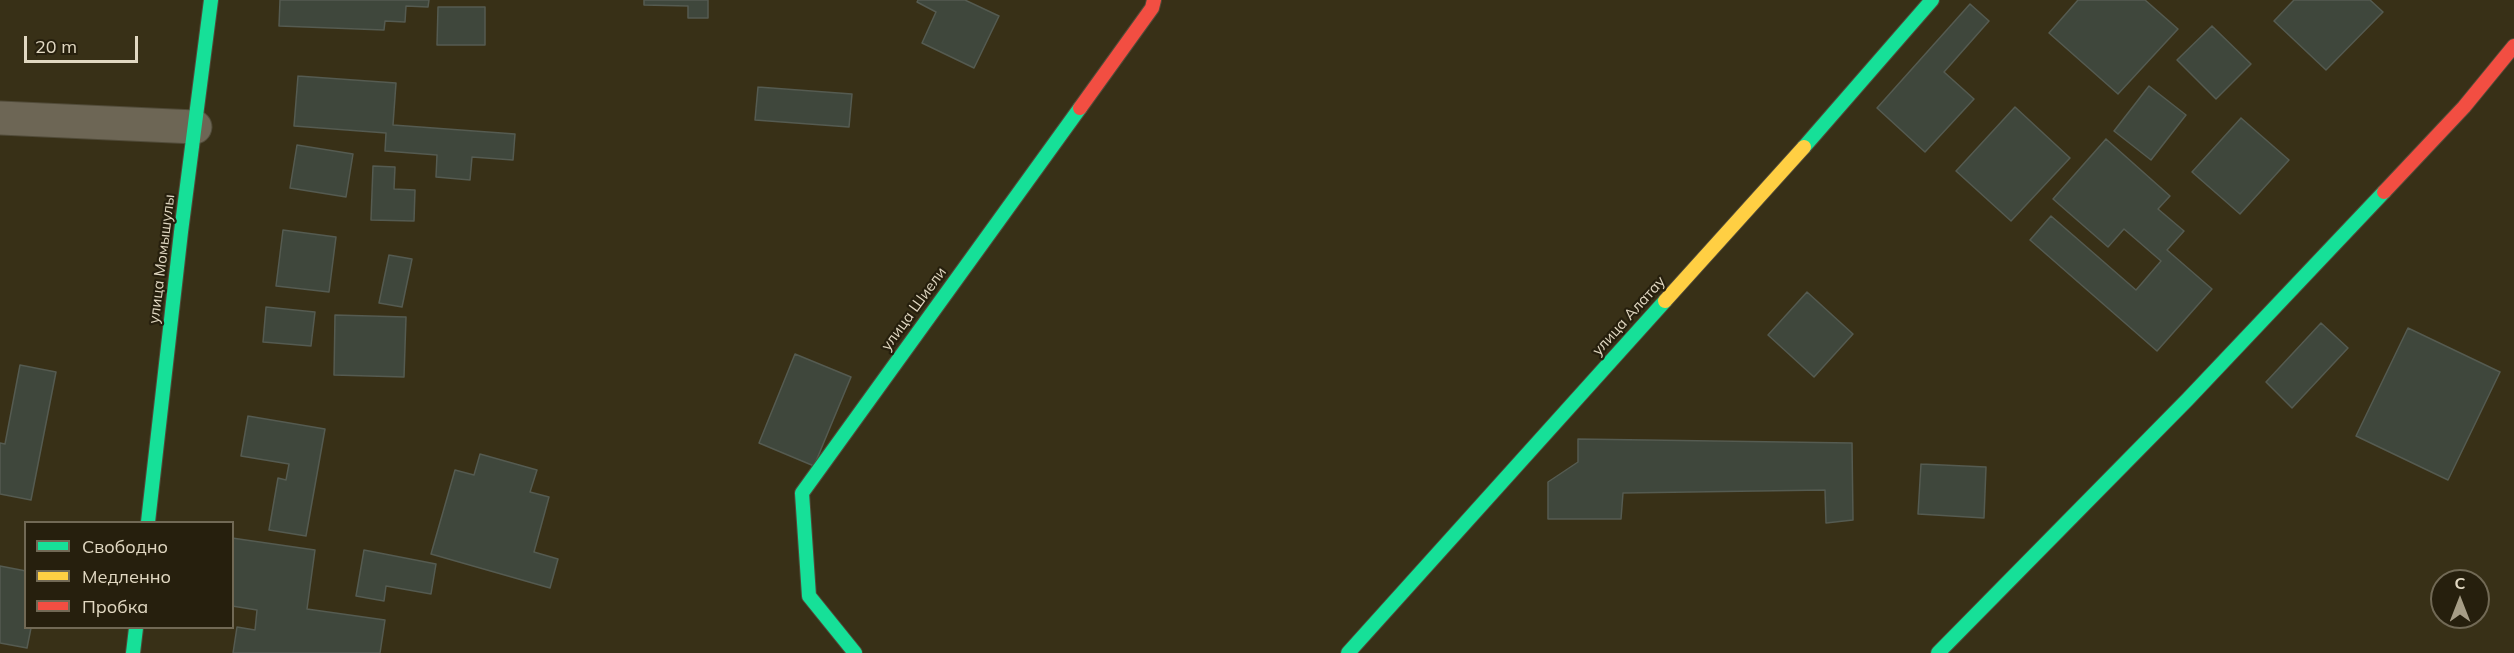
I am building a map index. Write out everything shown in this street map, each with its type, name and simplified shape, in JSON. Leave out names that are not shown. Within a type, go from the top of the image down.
[{"type":"street","name":"улица Момышулы","points":[[148,521],[211,0]]},
{"type":"street","name":"улица Шиели","points":[[855,653],[809,597],[802,493],[1145,18],[1154,0]]},
{"type":"street","name":"улица Алатау","points":[[1348,653],[1795,156],[1932,0]]},
{"type":"street","points":[[1938,653],[2188,399],[2464,107],[2514,46]]},
{"type":"street","points":[[0,118],[195,127]]},
{"type":"street","points":[[133,653],[136,629]]},
{"type":"building","points":[[280,0],[429,0],[428,7],[406,6],[405,22],[385,21],[384,30],[279,26]]},
{"type":"building","points":[[644,0],[708,0],[708,18],[688,18],[688,6],[644,5]]},
{"type":"building","points":[[918,0],[965,0],[999,16],[974,68],[922,43],[936,12],[917,2]]},
{"type":"building","points":[[2078,0],[2145,0],[2178,29],[2118,94],[2049,33]]},
{"type":"building","points":[[2294,0],[2370,0],[2383,12],[2326,70],[2274,21]]},
{"type":"building","points":[[1970,4],[1989,21],[1944,72],[1974,99],[1925,152],[1877,108]]},
{"type":"building","points":[[438,7],[485,7],[485,45],[437,45]]},
{"type":"building","points":[[2212,26],[2251,64],[2216,99],[2177,60]]},
{"type":"building","points":[[298,76],[396,83],[393,125],[515,134],[513,160],[472,157],[470,180],[436,177],[437,155],[385,151],[386,133],[294,126]]},
{"type":"building","points":[[2149,86],[2186,115],[2151,160],[2114,131]]},
{"type":"building","points":[[758,87],[852,94],[849,127],[755,120]]},
{"type":"building","points":[[2015,107],[2070,158],[2011,221],[1956,171]]},
{"type":"building","points":[[2241,118],[2289,160],[2240,214],[2192,172]]},
{"type":"building","points":[[2106,139],[2170,196],[2158,209],[2184,231],[2167,250],[2212,289],[2157,351],[2030,240],[2051,216],[2136,290],[2161,261],[2124,229],[2108,247],[2053,199]]},
{"type":"building","points":[[297,145],[353,154],[346,197],[290,188]]},
{"type":"building","points":[[373,166],[395,167],[394,189],[415,190],[414,221],[371,220]]},
{"type":"building","points":[[283,230],[336,237],[329,292],[276,286]]},
{"type":"building","points":[[389,255],[412,259],[402,307],[379,303]]},
{"type":"building","points":[[1807,292],[1853,334],[1814,377],[1768,335]]},
{"type":"building","points":[[266,307],[315,312],[311,346],[263,342]]},
{"type":"building","points":[[335,315],[406,317],[404,377],[334,375]]},
{"type":"building","points":[[2321,323],[2348,348],[2292,408],[2266,382]]},
{"type":"building","points":[[2408,328],[2500,372],[2448,480],[2356,436]]},
{"type":"building","points":[[795,354],[851,377],[814,466],[759,443]]},
{"type":"building","points":[[20,365],[56,372],[31,500],[0,494],[0,443],[5,444]]},
{"type":"building","points":[[248,416],[325,429],[306,536],[269,530],[278,478],[286,480],[289,464],[241,456]]},
{"type":"building","points":[[1578,439],[1852,443],[1853,520],[1826,523],[1825,490],[1623,493],[1621,519],[1548,519],[1548,482],[1578,462]]},
{"type":"building","points":[[480,454],[537,470],[530,492],[549,497],[534,552],[558,559],[550,588],[431,554],[455,470],[474,475]]},
{"type":"building","points":[[1921,464],[1986,467],[1984,518],[1918,514]]},
{"type":"building","points":[[234,538],[315,550],[307,609],[385,620],[380,653],[233,653],[237,627],[255,630],[257,610],[234,606]]},
{"type":"building","points":[[364,550],[436,564],[431,594],[386,586],[384,601],[356,596]]},
{"type":"building","points":[[0,566],[24,571],[24,629],[31,629],[27,648],[0,643]]},
{"type":"traffic: fast","points":[[148,521],[181,232],[211,0]]},
{"type":"traffic: fast","points":[[1804,147],[1932,0]]},
{"type":"traffic: fast","points":[[855,653],[809,596],[802,493],[1080,108]]},
{"type":"traffic: fast","points":[[1938,653],[2188,399],[2384,192]]},
{"type":"traffic: fast","points":[[1348,653],[1665,301]]},
{"type":"traffic: fast","points":[[133,653],[136,629]]},
{"type":"traffic: slow","points":[[1665,301],[1804,147]]},
{"type":"traffic: jam","points":[[1080,108],[1152,8],[1154,0]]},
{"type":"traffic: jam","points":[[2384,192],[2464,107],[2514,46]]}]
